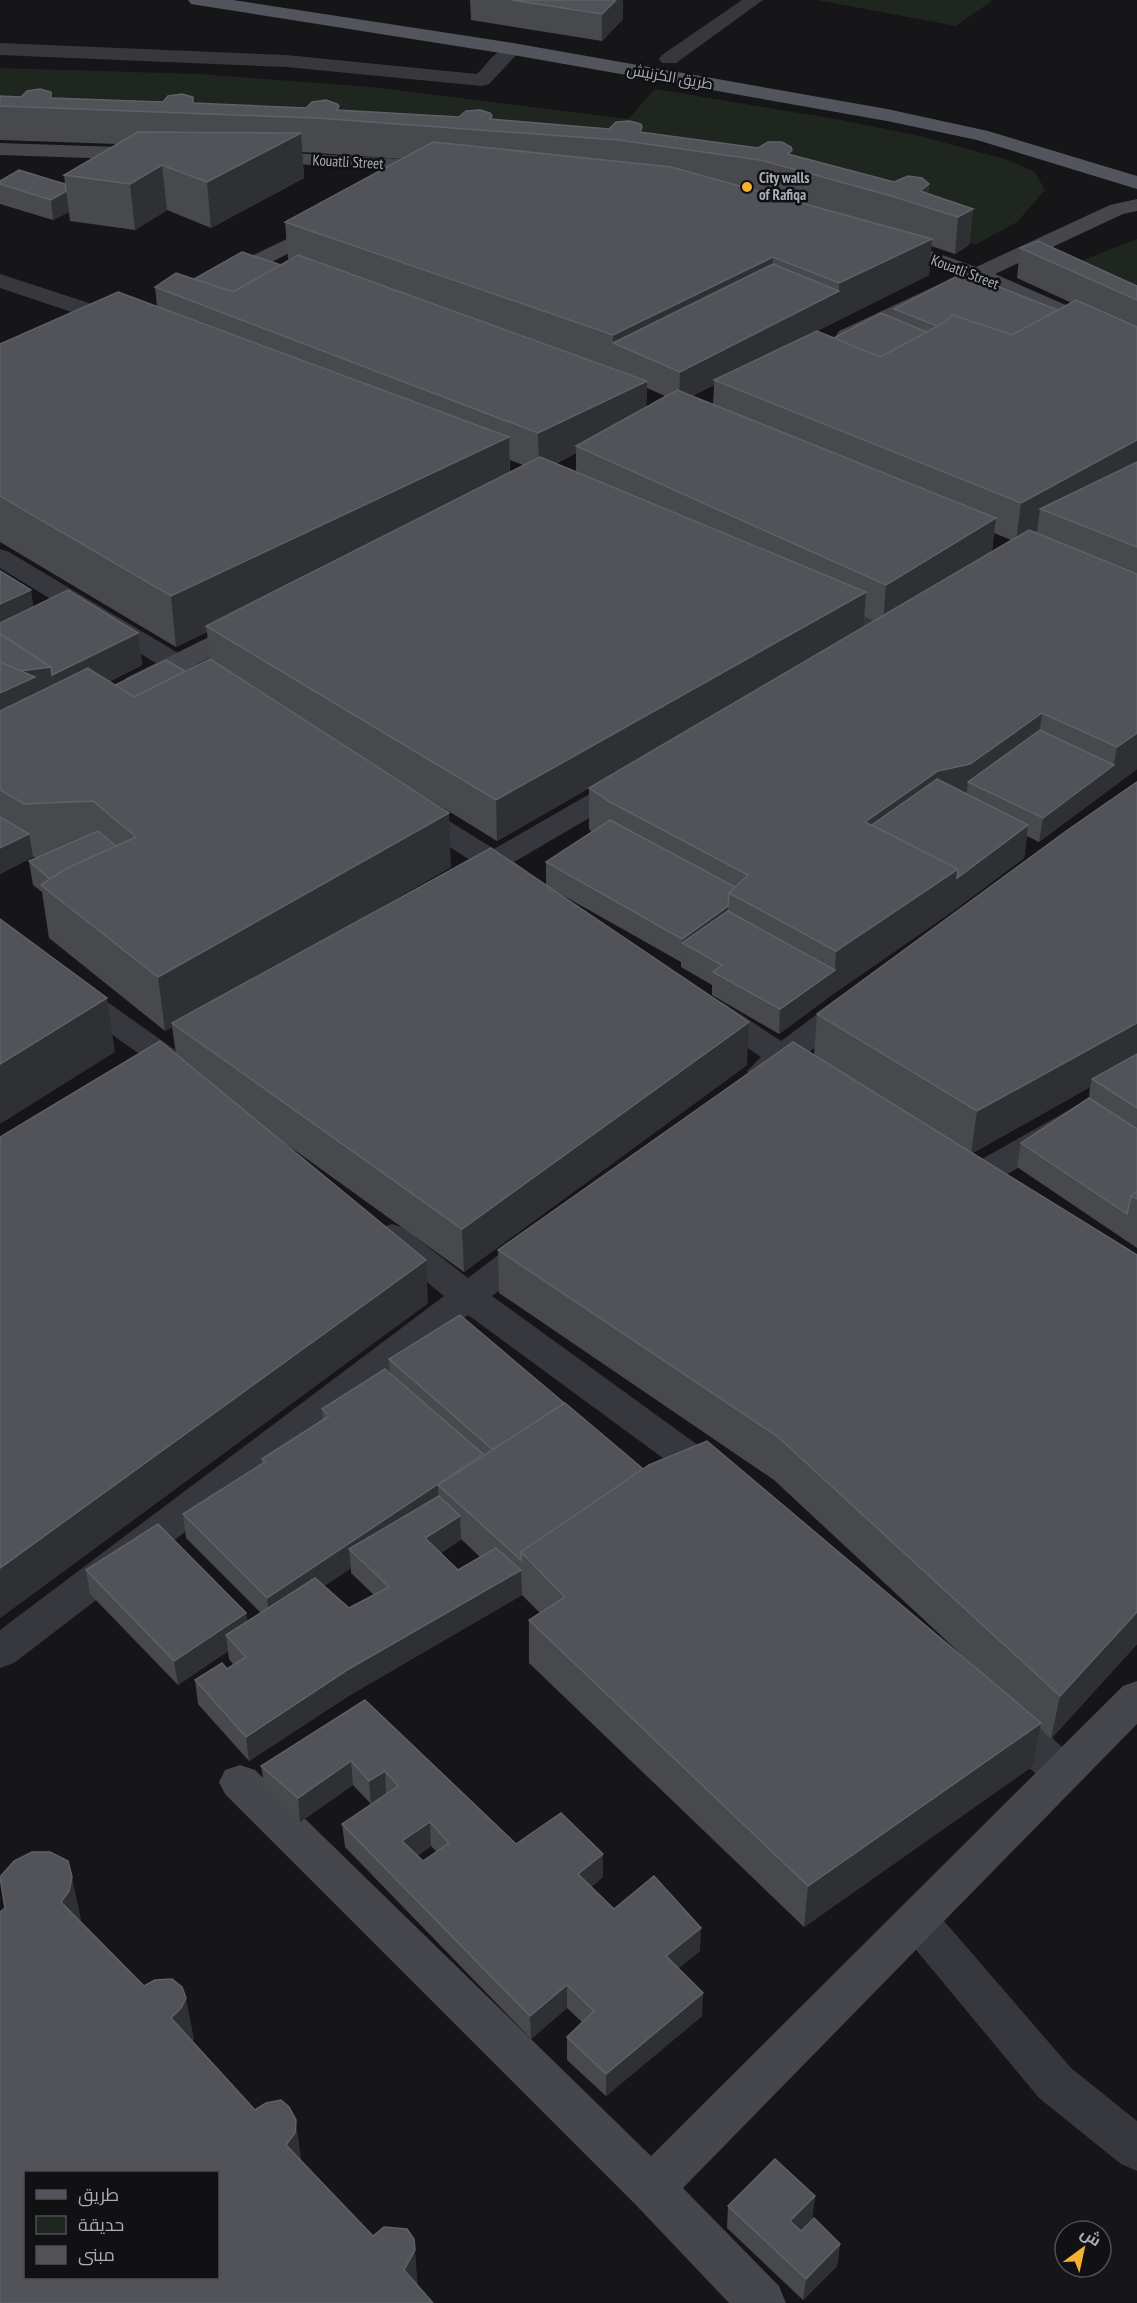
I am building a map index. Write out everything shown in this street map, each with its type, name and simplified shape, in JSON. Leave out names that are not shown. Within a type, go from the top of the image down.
[{"type":"main road","name":"طريق الكرنيش","points":[[197,0],[513,49],[887,116],[981,135],[1137,183]]},
{"type":"main road","name":"طريق الكرنيش","points":[[286,0],[669,59],[993,119]]},
{"type":"street","points":[[669,59],[754,0]]},
{"type":"street","points":[[0,49],[286,61],[482,80],[513,49]]},
{"type":"street","points":[[0,149],[171,154]]},
{"type":"street","name":"Kouatli Street","points":[[238,157],[444,168],[398,188]]},
{"type":"street","points":[[825,347],[976,274],[1127,207],[1137,190]]},
{"type":"street","points":[[206,286],[268,267],[348,215]]},
{"type":"street","name":"Kouatli Street","points":[[872,238],[976,274],[1137,344]]},
{"type":"street","points":[[0,281],[139,323],[94,337]]},
{"type":"street","points":[[0,557],[226,694]]},
{"type":"street","points":[[805,593],[904,624],[864,647]]},
{"type":"street","points":[[113,696],[273,616]]},
{"type":"street","points":[[452,885],[654,768]]},
{"type":"street","points":[[385,793],[542,894]]},
{"type":"street","points":[[0,941],[172,1048],[215,1095]]},
{"type":"street","points":[[744,1086],[873,987]]},
{"type":"street","points":[[686,992],[820,1081]]},
{"type":"street","points":[[132,1072],[172,1048]]},
{"type":"street","points":[[1006,1196],[966,1171],[1137,1086]]},
{"type":"street","points":[[365,1215],[468,1297],[702,1467],[739,1497]]},
{"type":"street","points":[[0,1652],[563,1224]]},
{"type":"street","points":[[651,2188],[1137,1698]]},
{"type":"street","points":[[981,1703],[1062,1772]]},
{"type":"street","points":[[240,1782],[651,2188],[762,2303]]},
{"type":"street","points":[[917,1920],[1055,2083],[1137,2149]]},
{"type":"green space","points":[[817,0],[993,0],[956,26]]},
{"type":"green space","points":[[0,68],[199,74],[372,87],[628,119],[655,89],[830,118],[920,136],[1008,160],[1035,172],[1045,190],[1017,222],[975,245],[794,186],[0,129]]},
{"type":"green space","points":[[1137,239],[1137,314],[1050,273]]},
{"type":"building","points":[[511,0],[616,0],[602,14]]},
{"type":"building","points":[[40,89],[51,92],[51,98],[163,102],[168,96],[182,94],[193,97],[193,103],[306,108],[312,102],[326,100],[337,104],[339,106],[337,110],[459,117],[466,111],[480,110],[490,113],[492,116],[490,119],[609,129],[616,122],[630,121],[641,124],[640,132],[758,148],[768,142],[782,142],[791,147],[792,150],[788,154],[894,182],[908,176],[922,178],[929,184],[920,191],[973,209],[958,217],[760,160],[618,140],[316,118],[0,106],[0,96],[21,97],[27,91]]},
{"type":"building","points":[[138,132],[301,133],[207,182],[162,165],[130,184],[64,175]]},
{"type":"building","points":[[433,142],[671,167],[932,239],[839,283],[773,257],[613,335],[285,222]]},
{"type":"building","points":[[19,170],[65,184],[66,191],[51,200],[0,184],[0,181]]},
{"type":"building","points":[[1038,241],[1137,286],[1137,300],[1020,248]]},
{"type":"building","points":[[242,252],[281,265],[233,292],[194,279]]},
{"type":"building","points":[[298,255],[647,381],[538,433],[155,287],[176,273],[233,292]]},
{"type":"building","points":[[773,264],[839,291],[680,372],[613,343]]},
{"type":"building","points":[[963,273],[1058,310],[1012,335],[952,315],[937,326],[894,309]]},
{"type":"building","points":[[118,292],[509,437],[171,596],[0,496],[0,344]]},
{"type":"building","points":[[1076,300],[1137,327],[1137,440],[1021,503],[714,380],[817,331],[880,357],[945,322],[952,315],[1012,335]]},
{"type":"building","points":[[881,313],[927,332],[880,357],[834,338]]},
{"type":"building","points":[[677,390],[996,518],[886,585],[576,446]]},
{"type":"building","points":[[540,457],[866,592],[496,800],[206,626]]},
{"type":"building","points":[[1137,462],[1137,547],[1040,509]]},
{"type":"building","points":[[1029,530],[1137,574],[1137,733],[1117,747],[1042,713],[970,764],[938,771],[865,822],[958,869],[836,951],[729,893],[748,875],[610,802],[589,788]]},
{"type":"building","points":[[0,571],[31,590],[0,604]]},
{"type":"building","points":[[68,590],[138,633],[52,675],[51,667],[0,634],[0,623]]},
{"type":"building","points":[[0,634],[51,667],[20,671],[0,662]]},
{"type":"building","points":[[210,659],[449,813],[158,977],[41,885],[67,868],[136,837],[93,801],[24,804],[0,790],[0,711],[88,668],[134,697]]},
{"type":"building","points":[[166,660],[185,671],[134,697],[115,685]]},
{"type":"building","points":[[0,662],[35,677],[0,693]]},
{"type":"building","points":[[1040,730],[1114,765],[1043,818],[968,782]]},
{"type":"building","points":[[937,779],[1028,825],[957,878],[958,869],[872,825]]},
{"type":"building","points":[[1137,782],[1137,1023],[977,1111],[817,1014],[1069,829]]},
{"type":"building","points":[[0,817],[29,834],[0,848]]},
{"type":"building","points":[[610,820],[735,887],[729,893],[728,906],[682,939],[546,862]]},
{"type":"building","points":[[98,831],[116,846],[67,868],[50,879],[29,861]]},
{"type":"building","points":[[491,848],[749,1022],[462,1229],[172,1023]]},
{"type":"building","points":[[728,911],[835,970],[780,1009],[713,972],[722,965],[682,943]]},
{"type":"building","points":[[0,919],[107,998],[0,1064]]},
{"type":"building","points":[[160,1041],[426,1260],[0,1568],[0,1137]]},
{"type":"building","points":[[793,1042],[1137,1255],[1137,1612],[1060,1696],[778,1437],[498,1250]]},
{"type":"building","points":[[1137,1054],[1137,1108],[1092,1079]]},
{"type":"building","points":[[1089,1098],[1137,1129],[1137,1191],[1131,1196],[1127,1214],[1021,1143]]},
{"type":"building","points":[[1137,1191],[1137,1199],[1131,1196]]},
{"type":"building","points":[[460,1315],[564,1403],[493,1450],[389,1359]]},
{"type":"building","points":[[385,1369],[483,1454],[267,1598],[183,1514],[265,1462],[262,1459],[329,1416],[322,1409]]},
{"type":"building","points":[[565,1403],[643,1469],[521,1552],[521,1560],[438,1485]]},
{"type":"building","points":[[707,1441],[1041,1723],[808,1886],[529,1620],[565,1597],[521,1552],[649,1465]]},
{"type":"building","points":[[439,1496],[460,1516],[425,1538],[458,1570],[496,1548],[521,1570],[347,1670],[246,1737],[195,1680],[222,1663],[227,1669],[246,1657],[226,1635],[315,1578],[349,1608],[389,1587],[349,1549]]},
{"type":"building","points":[[158,1524],[246,1613],[174,1661],[86,1570]]},
{"type":"building","points":[[365,1700],[516,1844],[561,1813],[603,1854],[578,1874],[614,1909],[654,1876],[701,1928],[666,1956],[703,1993],[606,2074],[567,2037],[594,2011],[567,1985],[530,2016],[342,1824],[398,1786],[385,1771],[369,1781],[351,1761],[298,1798],[261,1766]],"holes":[[[430,1822],[449,1843],[423,1861],[402,1841]]]},
{"type":"building","points":[[32,1852],[50,1852],[68,1861],[72,1877],[69,1891],[61,1902],[144,1986],[155,1980],[172,1979],[182,1987],[186,1998],[181,2008],[171,2018],[255,2110],[266,2103],[281,2100],[289,2107],[296,2120],[295,2133],[286,2145],[373,2236],[384,2227],[407,2229],[414,2239],[415,2250],[404,2270],[433,2303],[0,2303],[0,1912],[5,1908],[0,1877],[14,1861]]},
{"type":"building","points":[[775,2159],[815,2196],[790,2221],[801,2231],[814,2218],[840,2244],[806,2279],[728,2206]]},
{"type":"place","name":"City walls of Rafiqa","points":[[747,187]]}]
